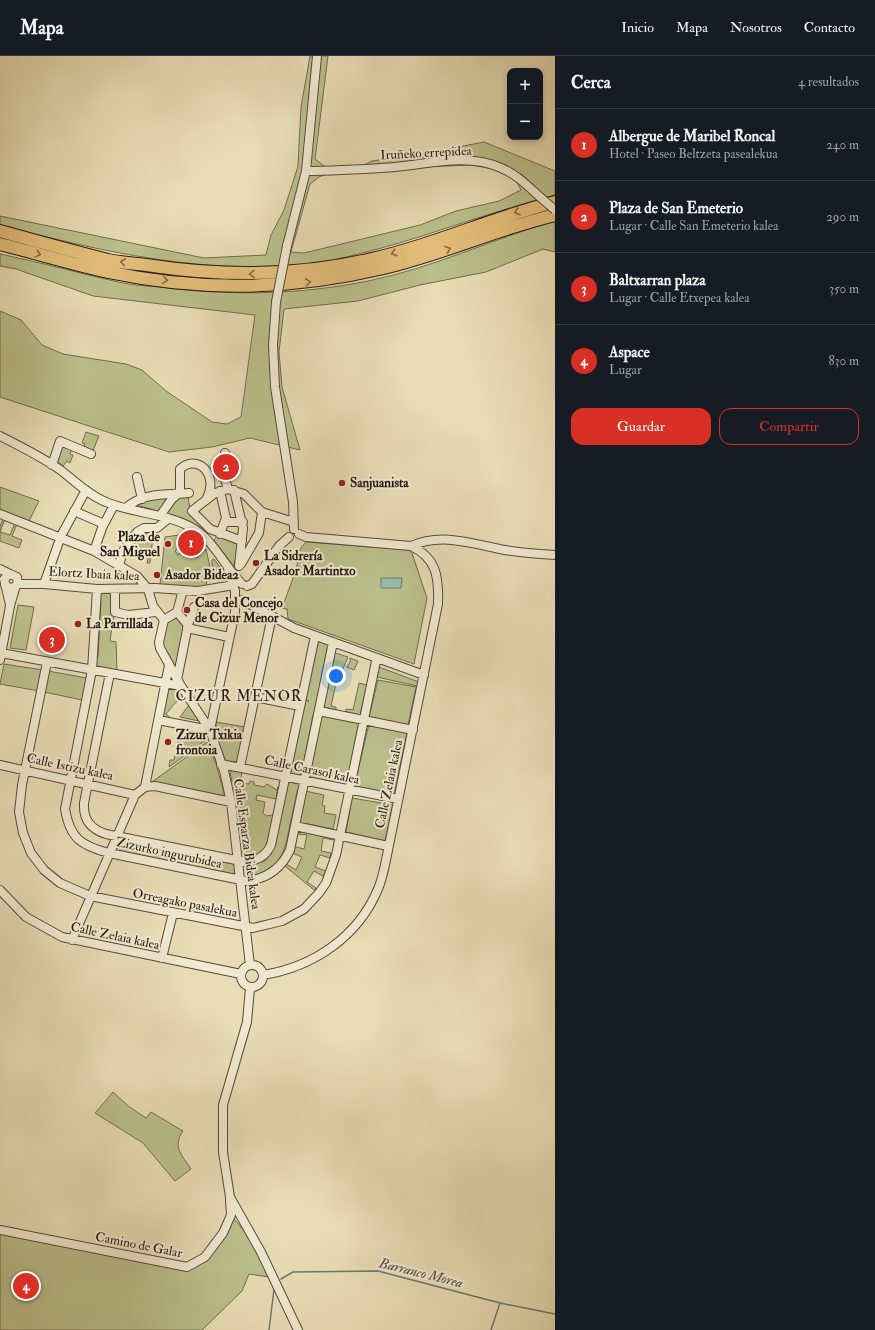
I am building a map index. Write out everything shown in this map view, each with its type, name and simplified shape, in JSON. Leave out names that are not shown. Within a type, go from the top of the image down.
[{"type":"highway","points":[[0,231],[110,260],[195,272],[262,274],[323,268],[376,258],[428,244],[527,209],[555,202]]},
{"type":"highway","points":[[0,244],[109,272],[199,285],[262,286],[324,280],[379,269],[430,256],[531,220],[555,214]]},
{"type":"street","points":[[296,528],[274,381],[272,345],[276,302],[287,246],[306,171],[317,56]]},
{"type":"street","name":"Iruñeko errepidea","points":[[306,171],[347,170],[461,161],[482,163],[501,167],[519,178],[555,210]]},
{"type":"street","points":[[0,436],[52,465],[99,499],[114,505],[165,516],[194,529],[207,540],[230,571],[241,590],[272,616],[315,636],[424,675]]},
{"type":"street","points":[[52,465],[60,441],[91,454]]},
{"type":"street","points":[[226,454],[222,469],[227,490],[243,522],[239,566]]},
{"type":"street","points":[[119,566],[123,551],[137,532],[144,528],[157,528],[165,516],[172,499],[178,494],[180,489],[180,468],[189,464],[197,464],[206,470],[210,476],[211,490],[206,498],[192,511],[210,529],[242,541]]},
{"type":"street","points":[[137,477],[142,499]]},
{"type":"street","points":[[41,584],[61,536],[86,490]]},
{"type":"street","points":[[220,534],[226,522],[227,490]]},
{"type":"street","points":[[206,498],[227,490],[244,494],[262,512],[296,528],[306,537],[411,546],[429,540],[454,539],[523,553],[555,555]]},
{"type":"street","points":[[126,508],[132,503],[153,496],[190,493]]},
{"type":"street","points":[[94,551],[104,524],[114,505]]},
{"type":"street","points":[[74,511],[104,524]]},
{"type":"street","points":[[230,571],[239,566],[259,533],[262,512]]},
{"type":"street","points":[[0,514],[61,536],[94,551],[137,576],[148,589],[156,612],[164,620]]},
{"type":"street","points":[[226,522],[243,522]]},
{"type":"street","name":"Calle Esparza Bidea kalea","points":[[250,965],[231,802],[210,730],[229,637],[241,590],[252,584],[280,546],[290,537],[289,532],[296,528]]},
{"type":"street","points":[[207,540],[210,529]]},
{"type":"street","name":"Calle Zelaia kalea","points":[[263,975],[305,964],[331,949],[355,926],[378,889],[413,730],[438,604],[439,591],[434,567],[429,558],[421,551],[411,546]]},
{"type":"street","name":"Elortz Ibaia kalea","points":[[0,569],[41,584]]},
{"type":"street","points":[[3,580],[5,577],[13,575],[18,579],[10,606],[1,656],[48,662],[165,684],[179,683]]},
{"type":"street","points":[[3,580],[10,588],[17,585]]},
{"type":"street","points":[[3,580],[10,606]]},
{"type":"street","name":"Elortz Ibaia kalea","points":[[17,585],[41,584],[97,589],[207,591],[241,590]]},
{"type":"street","name":"Zizurko ingurubidea","points":[[97,589],[92,670],[65,810],[70,829],[83,844],[109,853],[240,880],[265,877],[280,866],[286,859],[290,850],[333,642]]},
{"type":"street","points":[[115,589],[115,612],[128,615],[156,612]]},
{"type":"street","points":[[182,590],[176,612],[164,620],[159,642],[179,683],[210,730]]},
{"type":"street","points":[[179,683],[188,626],[193,611]]},
{"type":"street","points":[[176,612],[188,626],[229,637]]},
{"type":"street","points":[[240,767],[272,616]]},
{"type":"street","name":"Zizurko ingurubidea","points":[[110,673],[88,783],[84,810],[87,821],[98,831],[116,836],[238,861],[255,861],[266,854],[269,850],[286,777],[315,636]]},
{"type":"street","name":"Orreagako pasalekua","points":[[48,662],[19,799],[19,812],[23,833],[31,853],[44,870],[60,883],[90,896],[246,928],[266,926],[282,921],[308,905],[319,893],[331,873],[350,791],[376,661]]},
{"type":"street","points":[[145,787],[169,665]]},
{"type":"street","points":[[255,697],[300,706]]},
{"type":"street","points":[[319,711],[413,730]]},
{"type":"street","points":[[158,720],[210,730]]},
{"type":"street","name":"Calle Carasol kalea","points":[[221,764],[398,800]]},
{"type":"street","name":"Calle Istizu kalea","points":[[0,765],[70,779],[135,795]]},
{"type":"street","points":[[72,940],[135,795],[145,787],[155,786],[231,802]]},
{"type":"street","points":[[295,826],[388,846]]},
{"type":"street","name":"Calle Zelaia kalea","points":[[0,890],[26,917],[48,931],[72,940],[241,974]]},
{"type":"street","points":[[162,958],[173,913]]},
{"type":"street","points":[[250,965],[256,966],[261,970],[263,975],[262,981],[258,986],[250,988],[244,984],[241,979],[241,974],[244,969],[250,965]]},
{"type":"street","points":[[250,988],[247,1022],[223,1105],[223,1152],[230,1197],[261,1252],[298,1330]]},
{"type":"street","name":"Camino de Galar","points":[[0,1230],[187,1267],[205,1257],[223,1233],[231,1215],[230,1197]]},
{"type":"green space","points":[[310,56],[328,56],[315,159],[328,169],[341,169],[319,177],[310,184],[291,252],[304,253],[420,225],[456,211],[499,201],[521,190],[517,182],[499,170],[471,165],[353,170],[372,161],[427,153],[484,142],[555,171],[555,195],[399,243],[346,257],[303,264],[260,267],[216,266],[128,254],[85,246],[0,225],[0,216],[204,258],[266,255],[271,235],[284,210],[298,166],[301,107]]},
{"type":"green space","points":[[555,221],[555,252],[543,249],[486,272],[420,285],[358,301],[284,309],[279,352],[282,387],[300,450],[250,438],[212,447],[169,452],[0,397],[0,311],[21,320],[42,345],[63,354],[126,364],[142,370],[166,391],[212,422],[227,424],[241,417],[255,315],[93,296],[16,269],[0,266],[0,254],[134,285],[212,292],[264,293],[342,286],[368,281],[416,269]]},
{"type":"green space","points":[[86,432],[99,436],[92,453],[83,449],[85,444],[82,443]]},
{"type":"green space","points":[[62,445],[72,449],[70,454],[73,455],[70,463],[67,461],[63,466],[57,461]]},
{"type":"green space","points":[[0,487],[39,501],[29,521],[0,510]]},
{"type":"green space","points":[[188,495],[190,510],[203,527],[202,528],[182,518],[133,504],[152,499]]},
{"type":"green space","points":[[3,519],[5,519],[0,532],[0,526]]},
{"type":"green space","points":[[15,523],[17,524],[12,536],[22,540],[19,548],[0,541],[0,532],[10,535]]},
{"type":"green space","points":[[149,532],[153,536],[150,563],[147,563],[148,558],[124,553],[137,538]]},
{"type":"green space","points":[[179,535],[185,541],[175,551],[178,555],[186,546],[197,558],[206,549],[210,567],[203,573],[207,577],[206,588],[160,585],[165,537]]},
{"type":"green space","points":[[217,535],[239,543],[234,566],[214,541]]},
{"type":"green space","points":[[306,542],[411,550],[427,598],[414,664],[288,619],[287,609],[282,608],[296,570],[300,549]]},
{"type":"green space","points":[[214,559],[225,574],[221,575],[212,565],[212,560]]},
{"type":"green space","points":[[99,593],[112,593],[114,614],[110,641],[116,642],[117,671],[96,669],[95,657],[98,657],[101,601],[98,601]]},
{"type":"green space","points":[[18,605],[34,607],[26,650],[10,648]]},
{"type":"green space","points":[[173,618],[178,618],[186,626],[178,672],[166,652],[162,637],[166,624]]},
{"type":"green space","points":[[317,639],[330,644],[329,649],[327,649],[315,715],[313,715],[301,776],[290,774],[304,700],[309,701],[305,699]]},
{"type":"green space","points":[[335,653],[348,657],[342,671],[331,669]]},
{"type":"green space","points":[[350,658],[358,661],[354,670],[347,667],[350,662]]},
{"type":"green space","points":[[4,664],[43,670],[39,691],[0,684]]},
{"type":"green space","points":[[379,667],[419,682],[417,686],[377,677]]},
{"type":"green space","points":[[48,671],[87,678],[82,700],[44,692]]},
{"type":"green space","points":[[329,677],[337,679],[331,706],[336,707],[336,710],[323,707]]},
{"type":"green space","points":[[378,680],[416,687],[408,725],[369,717]]},
{"type":"green space","points":[[359,683],[367,685],[360,715],[346,712],[346,709],[353,710]]},
{"type":"green space","points":[[167,688],[180,690],[184,696],[175,703],[166,714],[172,719],[162,717]]},
{"type":"green space","points":[[189,705],[199,721],[180,717]]},
{"type":"green space","points":[[321,714],[359,722],[347,785],[308,777]]},
{"type":"green space","points":[[216,722],[245,727],[237,762],[226,761],[216,737]]},
{"type":"green space","points":[[369,724],[407,732],[394,795],[354,788]]},
{"type":"green space","points":[[181,727],[204,733],[206,740],[169,767],[170,760],[174,760]]},
{"type":"green space","points":[[207,742],[216,764],[224,793],[222,796],[152,782]]},
{"type":"green space","points":[[234,770],[242,772],[240,783],[249,784],[250,781],[254,782],[254,785],[264,787],[267,784],[277,790],[278,787],[276,799],[257,795],[256,800],[265,802],[263,813],[266,816],[273,815],[269,837],[263,851],[252,858],[244,858],[234,796],[239,797],[239,795],[234,792],[230,772]]},
{"type":"green space","points":[[288,781],[301,782],[299,791],[297,791],[283,852],[274,865],[267,870],[248,877],[245,866],[265,861],[272,853]]},
{"type":"green space","points":[[305,791],[324,795],[322,805],[325,806],[324,813],[336,815],[333,829],[298,822]]},
{"type":"green space","points":[[352,798],[393,805],[385,841],[346,832]]},
{"type":"green space","points":[[297,830],[335,837],[334,840],[323,838],[321,851],[331,853],[330,858],[320,855],[315,867],[326,871],[323,876],[314,871],[307,882],[316,888],[314,890],[285,866],[286,864],[296,870],[302,857],[292,853],[293,846],[304,849],[307,835],[296,834]]},
{"type":"green space","points":[[121,840],[234,863],[236,875],[232,877],[232,874],[116,851]]},
{"type":"green space","points":[[113,1092],[128,1106],[146,1118],[151,1112],[183,1131],[178,1142],[178,1146],[191,1169],[175,1181],[143,1143],[95,1113]]},
{"type":"green space","points":[[231,1215],[261,1252],[269,1277],[249,1274],[242,1291],[202,1330],[0,1330],[0,1230],[187,1267],[205,1257]]},
{"type":"shaded area","points":[[381,578],[402,578],[401,588],[381,588]]},
{"type":"waterway","name":"Barranco Morea","points":[[281,1279],[293,1272],[378,1271],[500,1303],[555,1314]]},
{"type":"waterway","points":[[269,1330],[274,1289]]},
{"type":"waterway","points":[[491,1330],[500,1303]]},
{"type":"place","name":"Plaza de San Emeterio","points":[[226,467]]},
{"type":"place","name":"Sanjuanista","points":[[342,483]]},
{"type":"place","name":"Albergue de Maribel Roncal","points":[[191,543]]},
{"type":"place","name":"Plaza de San Miguel","points":[[168,544]]},
{"type":"place","name":"La Sidrería Asador Martintxo","points":[[256,563]]},
{"type":"place","name":"Asador Bidea2","points":[[157,575]]},
{"type":"place","name":"Casa del Concejo de Cizur Menor","points":[[187,610]]},
{"type":"place","name":"La Parrillada","points":[[78,624]]},
{"type":"place","name":"Baltxarran plaza","points":[[52,640]]},
{"type":"place","name":"Zizur Txikia frontoia","points":[[168,742]]},
{"type":"place","name":"Aspace","points":[[26,1286]]},
{"type":"district","name":"CIZUR MENOR","points":[[239,696]]}]
